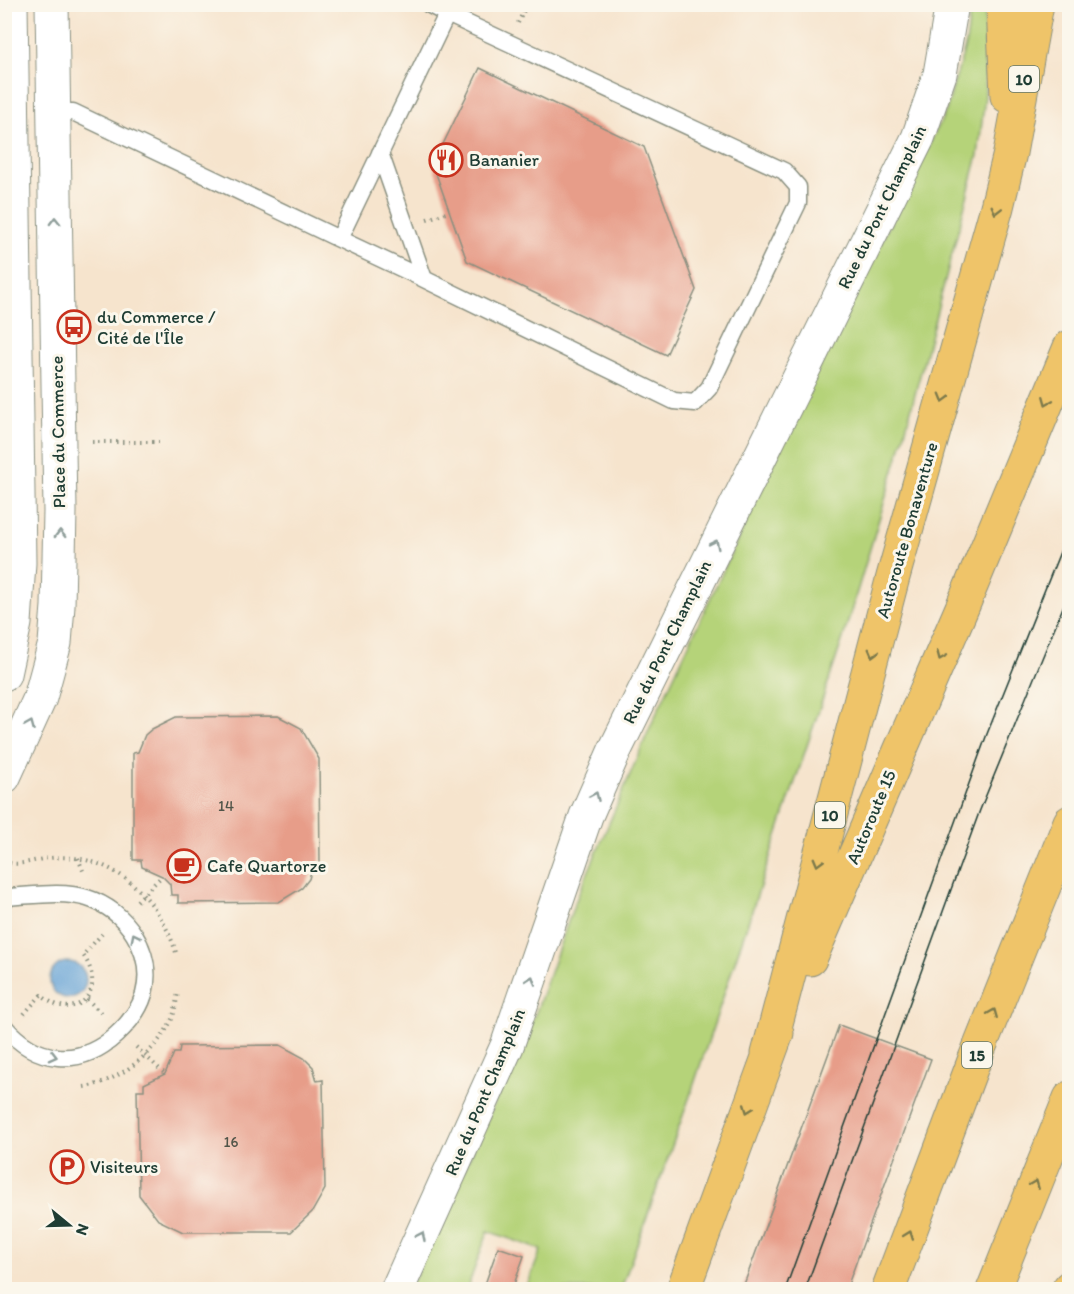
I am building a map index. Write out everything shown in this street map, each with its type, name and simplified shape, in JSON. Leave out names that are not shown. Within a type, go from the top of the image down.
[{"type":"highway","points":[[1003,4],[1010,153]]},
{"type":"highway","name":"Autoroute Bonaventure","points":[[768,1054],[893,577],[970,306],[1010,153],[1037,4]]},
{"type":"highway","name":"Autoroute 15","points":[[683,1290],[768,1054],[964,603],[1070,347]]},
{"type":"highway","name":"15","points":[[888,1290],[974,1061],[1070,822]]},
{"type":"highway","points":[[993,1290],[1070,1098]]},
{"type":"street","points":[[4,674],[15,623],[19,562],[10,279],[11,4]]},
{"type":"street","name":"Place du Commerce","points":[[4,777],[40,698],[57,623],[60,552],[52,4]]},
{"type":"street","name":"Rue du Pont Champlain","points":[[397,1290],[507,1046],[586,816],[614,752],[918,138],[940,74],[952,4]]},
{"type":"lane","points":[[53,112],[73,112],[674,401],[695,403],[709,388],[798,203],[798,187],[784,171],[428,4]]},
{"type":"lane","points":[[339,239],[447,14]]},
{"type":"lane","points":[[380,153],[424,279]]},
{"type":"lane","points":[[10,279],[55,279]]},
{"type":"lane","points":[[4,897],[63,895],[84,897],[106,905],[134,932],[142,953],[145,975],[144,993],[131,1020],[107,1043],[91,1053],[67,1059],[48,1056],[27,1046],[11,1023]]},
{"type":"path","points":[[423,221],[449,212]]},
{"type":"path","points":[[88,442],[159,442]]},
{"type":"path","points":[[130,907],[162,876]]},
{"type":"path","points":[[11,1023],[41,994],[60,1007],[76,1006],[87,999],[94,985],[93,969],[83,955],[107,929]]},
{"type":"path","points":[[84,1087],[105,1082],[145,1055],[172,1020],[178,993]]},
{"type":"path","points":[[87,999],[109,1021]]},
{"type":"path","points":[[131,1043],[165,1074]]},
{"type":"path","points":[[301,1290],[304,1282]]},
{"type":"green space","points":[[985,5],[985,96],[978,155],[903,440],[843,638],[691,1093],[621,1289],[526,1289],[541,1250],[488,1231],[467,1289],[409,1290],[536,1012],[574,905],[652,723],[811,383],[946,111],[966,43],[971,7]]},
{"type":"water","points":[[68,962],[81,967],[86,980],[81,993],[68,998],[55,993],[50,980],[55,967]]},
{"type":"building","points":[[480,68],[644,147],[696,290],[666,355],[467,261],[433,165]]},
{"type":"building","points":[[278,716],[301,728],[319,759],[320,864],[313,864],[309,879],[302,888],[279,902],[178,903],[178,895],[171,895],[170,884],[162,876],[142,867],[141,860],[133,860],[133,753],[138,752],[145,735],[152,729],[176,717]]},
{"type":"building","points":[[839,1025],[931,1059],[846,1290],[742,1290]]},
{"type":"building","points":[[280,1045],[304,1058],[313,1067],[317,1081],[323,1080],[325,1189],[312,1212],[291,1232],[183,1232],[158,1220],[139,1195],[137,1090],[144,1090],[144,1084],[165,1074],[174,1053],[179,1053],[180,1046]]},
{"type":"building","points":[[498,1247],[524,1256],[512,1290],[483,1290]]},
{"type":"tram line","points":[[785,1290],[987,734],[1070,527]]},
{"type":"tram line","points":[[805,1290],[980,810],[1070,590]]},
{"type":"place","name":"Bananier","points":[[446,160]]},
{"type":"place","name":"du Commerce / Cité de l'Île","points":[[74,327]]},
{"type":"place","name":"Cafe Quartorze","points":[[184,866]]},
{"type":"place","name":"Visiteurs","points":[[67,1167]]}]
